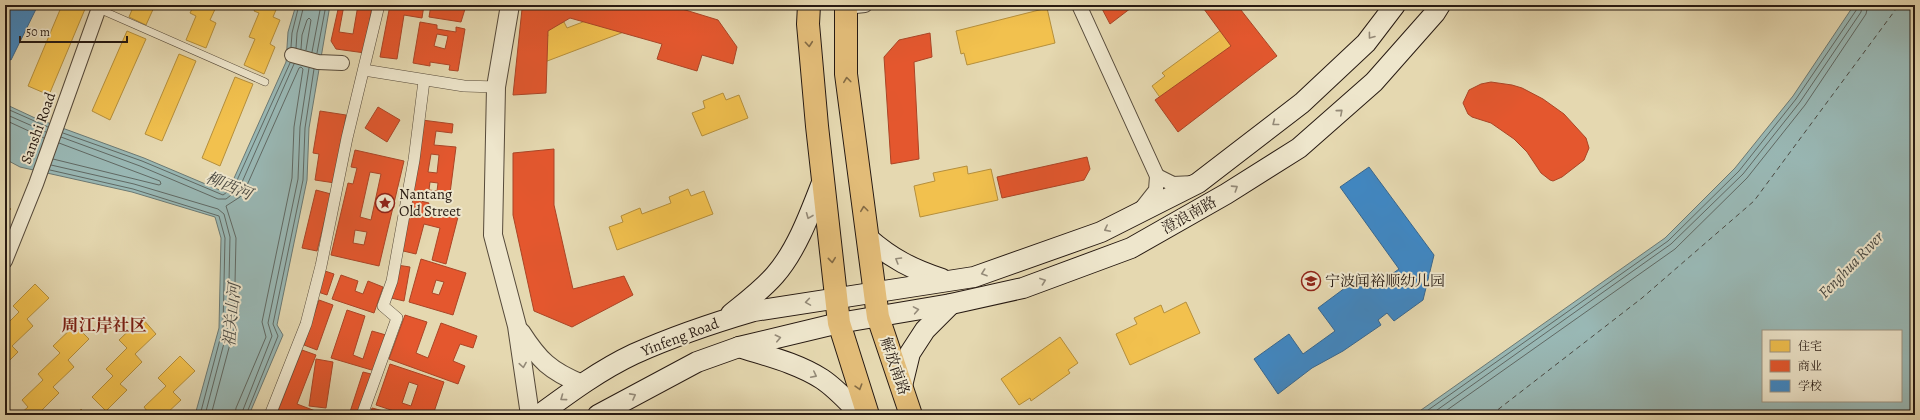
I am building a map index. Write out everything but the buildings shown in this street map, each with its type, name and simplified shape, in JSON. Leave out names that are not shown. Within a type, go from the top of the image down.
[{"type":"main road","name":"澄浪南路","points":[[874,291],[974,276],[996,269],[1100,232],[1198,183],[1302,103],[1366,43],[1395,5]]},
{"type":"main road","name":"澄浪南路","points":[[878,317],[951,304],[1023,288],[1130,248],[1226,194],[1299,148],[1374,82],[1435,13],[1440,5]]},
{"type":"main road","points":[[807,6],[823,180],[839,323],[868,415]]},
{"type":"main road","points":[[852,6],[846,74],[878,317]]},
{"type":"main road","points":[[723,320],[759,292],[776,274],[801,234],[823,180]]},
{"type":"main road","points":[[868,238],[884,252],[914,270],[946,281]]},
{"type":"main road","name":"Yinfeng Road","points":[[539,415],[582,384],[632,355],[723,320],[754,311],[874,291]]},
{"type":"main road","points":[[902,386],[910,353],[925,330],[951,304]]},
{"type":"main road","name":"Yinfeng Road","points":[[598,415],[697,362],[739,347],[839,323],[878,317]]},
{"type":"main road","name":"解放南路","points":[[878,317],[911,415]]},
{"type":"main road","points":[[739,347],[791,364],[822,380],[837,391],[861,415]]},
{"type":"street","points":[[270,415],[288,372],[308,317],[322,266],[346,138],[379,5]]},
{"type":"street","points":[[510,5],[496,87],[493,235],[517,326],[528,392],[530,415]]},
{"type":"street","points":[[1080,5],[1157,176],[1156,190],[1136,214]]},
{"type":"street","name":"Sanshi Road","points":[[5,261],[36,184],[99,7]]},
{"type":"street","points":[[292,55],[318,62],[342,63]]},
{"type":"street","points":[[364,70],[424,81],[464,86],[496,87]]},
{"type":"street","points":[[362,415],[397,318],[383,306],[390,289],[395,266],[414,160],[424,81]]},
{"type":"street","points":[[1157,176],[1173,184],[1198,183]]},
{"type":"street","points":[[517,326],[534,352],[546,363],[560,375],[582,384]]},
{"type":"lane","points":[[99,7],[265,82]]},
{"type":"water","name":"祖关山河","points":[[296,5],[330,5],[309,128],[307,180],[277,325],[283,335],[249,415],[195,415],[219,328],[221,238],[215,217],[132,192],[20,167],[5,159],[5,104],[35,118],[144,158],[222,191],[231,185],[286,62],[288,32]]},
{"type":"water","name":"Fenghua Rıver","points":[[1854,5],[1915,5],[1915,415],[1414,415],[1665,238],[1735,168],[1793,96]]},
{"type":"ferry route","points":[[1491,415],[1642,298],[1754,201],[1899,5]]},
{"type":"place","name":"Nantang Old Street","points":[[385,203]]},
{"type":"place","name":"宁波闻裕顺幼儿园","points":[[1311,281]]},
{"type":"district","name":"周江岸社区","points":[[104,325]]},
{"type":"water label","name":"柳西河","points":[[229,186]]}]
